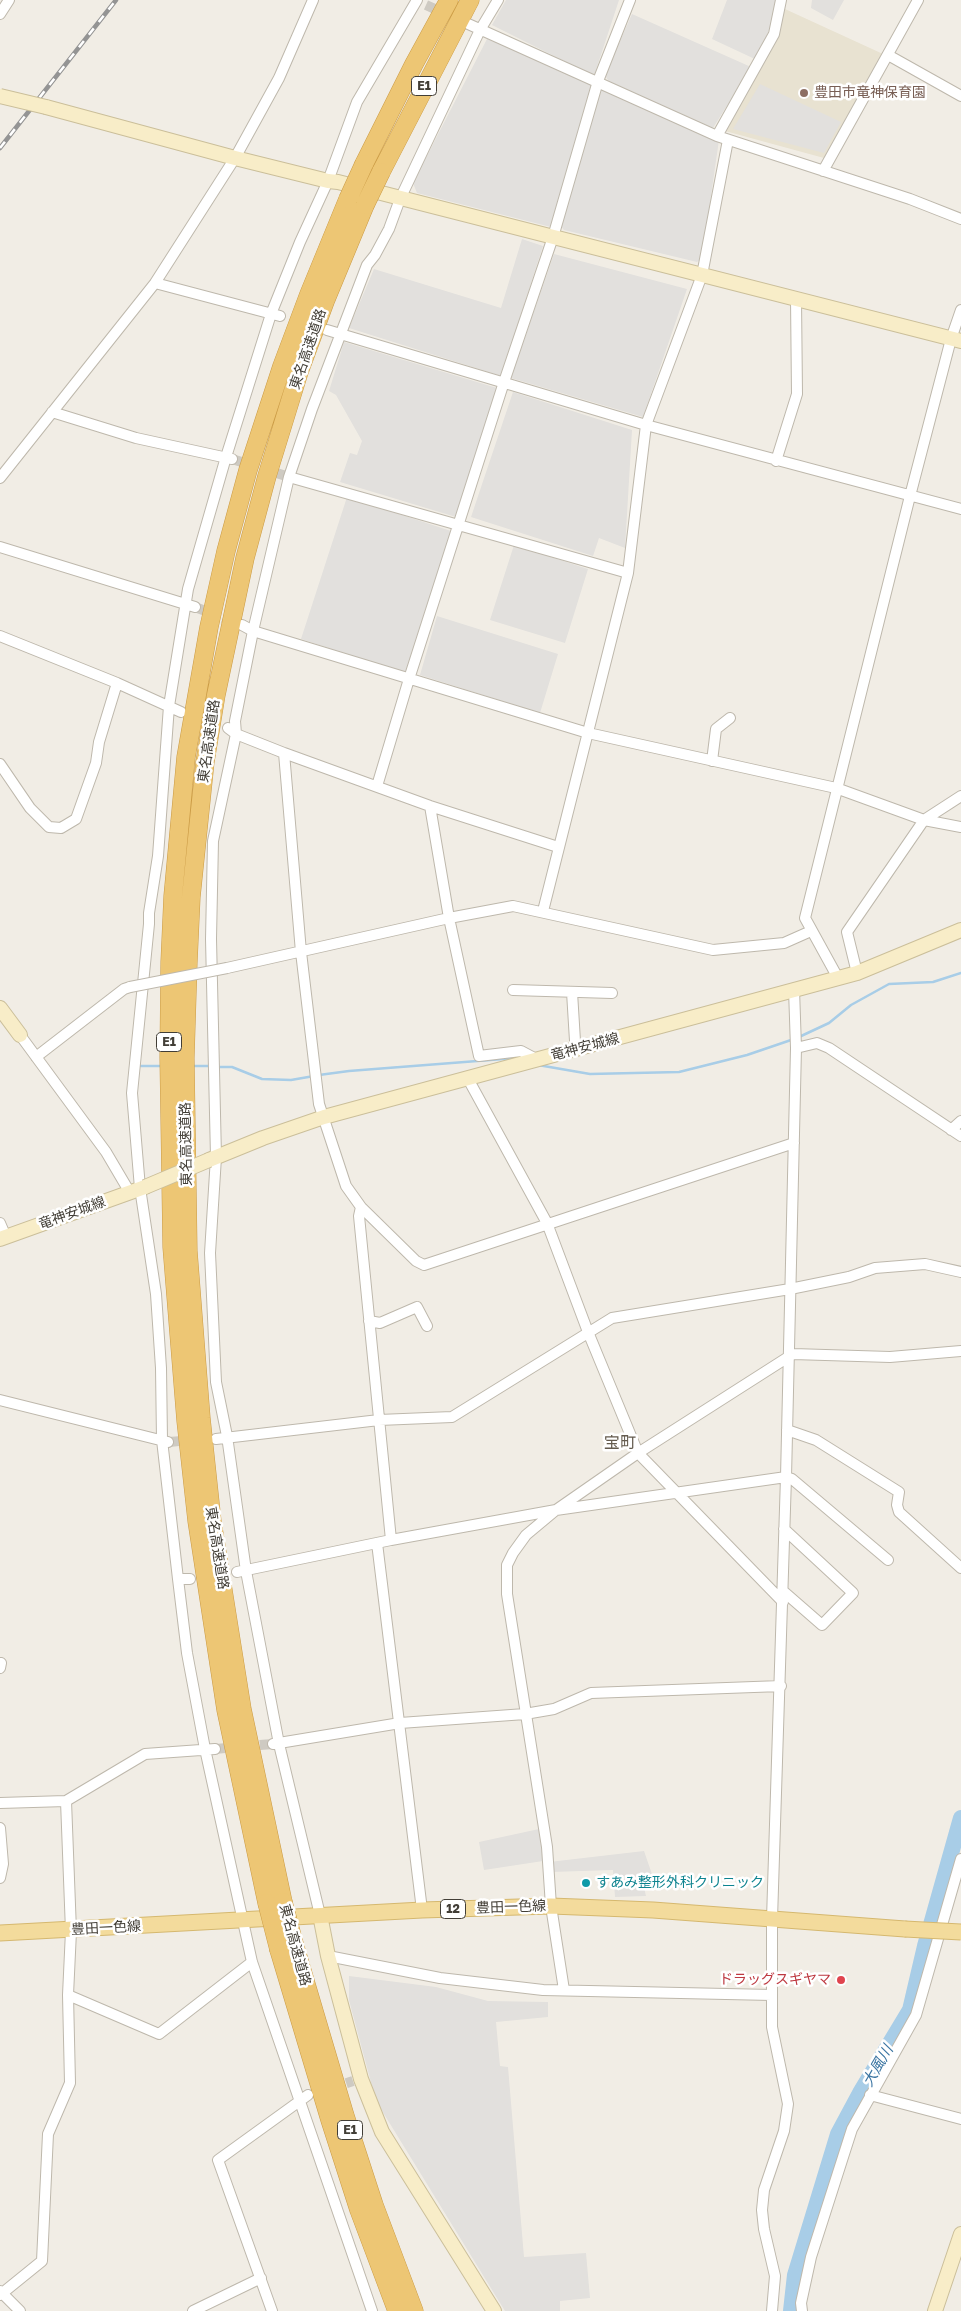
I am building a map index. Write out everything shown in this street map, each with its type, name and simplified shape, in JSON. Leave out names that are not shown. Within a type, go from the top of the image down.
[{"type":"highway","name":"東名高速道路","points":[[397,2311],[359,2210],[336,2138],[226,1710],[197,1521],[186,1421],[172,1247],[169,1057],[170,953],[186,757],[209,627],[226,551],[248,470],[308,294],[348,199],[414,64],[449,0]]},
{"type":"highway","name":"東名高速道路","points":[[275,1902],[212,1521],[201,1418],[188,1251],[185,1058],[191,897],[205,762],[216,695],[245,558],[267,476],[299,372],[326,299],[365,205],[431,72],[470,0]]},
{"type":"highway","name":"東名高速道路","points":[[287,1948],[374,2205],[414,2311]]},
{"type":"main road","name":"豊田一色線","points":[[0,1933],[422,1910],[551,1906],[961,1932]]},
{"type":"street","points":[[0,14],[9,0]]},
{"type":"street","points":[[0,478],[156,283],[235,158],[279,78],[312,0]]},
{"type":"street","points":[[372,2311],[252,1962],[210,1750],[187,1653],[178,1579],[166,1441],[156,1294],[138,1189],[132,1093],[149,912],[158,856],[169,706],[190,605],[229,458],[300,242],[328,181],[357,102],[415,0],[426,5]]},
{"type":"street","points":[[494,2311],[382,2132],[357,2080],[320,1915],[276,1744],[242,1572],[227,1436],[216,1382],[210,1253],[213,841],[232,731],[236,721],[253,631],[289,477],[367,265],[375,255],[388,229],[400,198],[480,30],[498,0]]},
{"type":"street","points":[[377,786],[408,679],[553,237],[598,81],[630,0]]},
{"type":"street","points":[[717,136],[762,59],[774,34],[781,0]]},
{"type":"street","points":[[823,171],[918,0]]},
{"type":"street","points":[[466,23],[717,136],[910,198],[961,219]]},
{"type":"street","points":[[888,55],[961,96]]},
{"type":"street","points":[[0,96],[235,158],[338,182],[956,340]]},
{"type":"street","points":[[543,911],[628,573],[646,425],[702,275],[728,140]]},
{"type":"street","points":[[156,283],[276,315]]},
{"type":"street","points":[[776,461],[797,394],[796,299]]},
{"type":"street","points":[[838,978],[805,918],[910,496],[956,340],[961,310]]},
{"type":"street","points":[[327,330],[646,425],[961,509]]},
{"type":"street","points":[[52,412],[136,438],[229,458]]},
{"type":"street","points":[[289,477],[628,573]]},
{"type":"street","points":[[0,547],[190,605]]},
{"type":"street","points":[[242,625],[253,631],[588,733],[836,788],[924,820],[961,827]]},
{"type":"street","points":[[0,636],[117,683],[181,712]]},
{"type":"street","points":[[0,764],[30,808],[49,827],[61,828],[76,819],[93,772],[117,683]]},
{"type":"street","points":[[712,761],[716,729],[730,718]]},
{"type":"street","points":[[232,731],[284,753],[430,806],[558,847]]},
{"type":"street","points":[[284,753],[301,952],[319,1104],[346,1186],[361,1207],[416,1261],[424,1265],[794,1142]]},
{"type":"street","points":[[857,973],[847,932],[924,820],[961,796]]},
{"type":"street","points":[[430,806],[449,918],[479,1056],[521,1051],[538,1060]]},
{"type":"street","points":[[36,1056],[130,986],[227,968],[449,918],[513,906],[543,911],[713,950],[784,943],[811,931]]},
{"type":"street","name":"竜神安城線","points":[[3,1238],[138,1189],[324,1117],[857,973],[959,936]]},
{"type":"street","points":[[772,2311],[775,2276],[764,2229],[762,2200],[784,2131],[788,2104],[772,2027],[772,1919],[781,1686],[794,1142],[796,1048],[794,989]]},
{"type":"street","points":[[513,990],[612,993]]},
{"type":"street","points":[[572,992],[575,1041],[579,1048]]},
{"type":"street","points":[[0,1008],[106,1152],[138,1189]]},
{"type":"street","points":[[796,1048],[817,1043],[829,1048],[961,1136]]},
{"type":"street","points":[[467,1077],[547,1223],[588,1332],[638,1453],[783,1597],[822,1625],[853,1593],[784,1530]]},
{"type":"street","points":[[951,1130],[961,1121]]},
{"type":"street","points":[[361,1207],[359,1216],[391,1540]]},
{"type":"street","points":[[0,1223],[3,1238]]},
{"type":"street","points":[[216,1438],[379,1420],[452,1417],[612,1318],[790,1289],[849,1277],[875,1268],[925,1264],[961,1272]]},
{"type":"street","points":[[369,1321],[380,1323],[417,1307],[427,1326]]},
{"type":"street","points":[[564,1990],[551,1906],[546,1847],[507,1594],[507,1565],[518,1544],[556,1510],[638,1453],[788,1356],[793,1354],[890,1357],[961,1351]]},
{"type":"street","points":[[0,1400],[166,1441]]},
{"type":"street","points":[[787,1430],[816,1440],[899,1492],[897,1505],[899,1512],[961,1568]]},
{"type":"street","points":[[242,1572],[377,1542],[556,1510],[676,1491],[786,1477],[792,1479],[888,1560]]},
{"type":"street","points":[[377,1542],[422,1910]]},
{"type":"street","points":[[178,1579],[190,1579]]},
{"type":"street","points":[[0,1668],[1,1663]]},
{"type":"street","points":[[276,1744],[400,1723],[525,1714],[554,1709],[591,1694],[781,1686]]},
{"type":"street","points":[[0,1803],[66,1801],[145,1754],[210,1750]]},
{"type":"street","points":[[20,2311],[1,2293],[42,2261],[48,2134],[70,2083],[68,1995],[71,1930],[66,1801]]},
{"type":"street","points":[[0,1828],[3,1864],[0,1878]]},
{"type":"street","points":[[802,2311],[807,2272],[823,2216],[852,2129],[916,2015],[961,1859]]},
{"type":"street","points":[[328,1956],[440,1978],[543,1990],[772,1995]]},
{"type":"street","points":[[68,1995],[159,2034],[252,1962]]},
{"type":"street","points":[[272,2311],[218,2160],[308,2095]]},
{"type":"street","points":[[870,2095],[961,2119]]},
{"type":"street","points":[[936,2311],[960,2239]]},
{"type":"street","points":[[193,2311],[261,2278]]},
{"type":"shaded area","points":[[506,0],[619,0],[594,76],[492,25]]},
{"type":"shaded area","points":[[727,0],[777,0],[776,12],[757,60],[712,39]]},
{"type":"shaded area","points":[[812,0],[844,0],[833,20],[811,8]]},
{"type":"shaded area","name":"豊田市竜神保育園","points":[[785,9],[883,54],[824,158],[725,131],[776,41]]},
{"type":"shaded area","points":[[632,14],[751,67],[713,128],[609,82],[605,75]]},
{"type":"shaded area","points":[[487,39],[586,79],[593,87],[551,227],[417,193],[413,183]]},
{"type":"shaded area","points":[[760,84],[841,122],[824,153],[733,129]]},
{"type":"shaded area","points":[[603,89],[719,140],[702,258],[697,262],[564,230],[559,224],[598,92]]},
{"type":"shaded area","points":[[522,239],[543,246],[501,376],[349,328],[374,269],[501,308]]},
{"type":"shaded area","points":[[554,254],[687,289],[643,417],[511,378]]},
{"type":"shaded area","points":[[344,342],[497,388],[456,517],[340,482],[350,453],[357,455],[362,441],[336,395],[329,391]]},
{"type":"shaded area","points":[[513,392],[632,430],[625,548],[599,538],[593,556],[471,517]]},
{"type":"shaded area","points":[[347,497],[451,531],[405,673],[301,639]]},
{"type":"shaded area","points":[[514,545],[588,569],[565,643],[490,620]]},
{"type":"shaded area","points":[[437,616],[558,654],[540,713],[420,675]]},
{"type":"shaded area","points":[[539,1829],[543,1861],[484,1870],[479,1842]]},
{"type":"shaded area","points":[[644,1851],[654,1880],[643,1883],[646,1896],[615,1897],[613,1870],[551,1872],[549,1862]]},
{"type":"shaded area","points":[[349,1976],[436,1987],[488,2001],[548,2002],[548,2017],[496,2022],[500,2066],[508,2067],[524,2257],[586,2253],[590,2298],[560,2301],[560,2311],[505,2311],[376,2101],[349,2000]]},
{"type":"waterway","points":[[799,1037],[829,1023],[851,1005],[889,984],[933,982],[961,973]]},
{"type":"waterway","points":[[538,1065],[590,1074],[679,1072],[747,1055],[794,1039]]},
{"type":"waterway","points":[[319,1075],[516,1058]]},
{"type":"waterway","points":[[141,1066],[161,1066]]},
{"type":"waterway","points":[[192,1066],[211,1066]]},
{"type":"waterway","points":[[217,1067],[232,1067],[262,1079],[291,1080],[314,1076]]},
{"type":"waterway","name":"大風川","points":[[791,2311],[795,2275],[838,2134],[860,2093],[910,2010],[925,1946],[961,1818]]},
{"type":"tunnel","points":[[426,5],[464,22]]},
{"type":"tunnel","points":[[232,459],[289,477]]},
{"type":"tunnel","points":[[195,607],[236,623]]},
{"type":"tunnel","points":[[169,1442],[192,1440]]},
{"type":"tunnel","points":[[215,1749],[272,1744]]},
{"type":"tunnel","points":[[332,2088],[353,2081]]},
{"type":"railway","points":[[0,148],[116,0]]},
{"type":"place","name":"豊田市竜神保育園","points":[[804,93]]},
{"type":"place","name":"すあみ整形外科クリニック","points":[[586,1883]]},
{"type":"place","name":"ドラッグスギヤマ","points":[[841,1980]]},
{"type":"district","name":"宝町","points":[[620,1443]]}]
